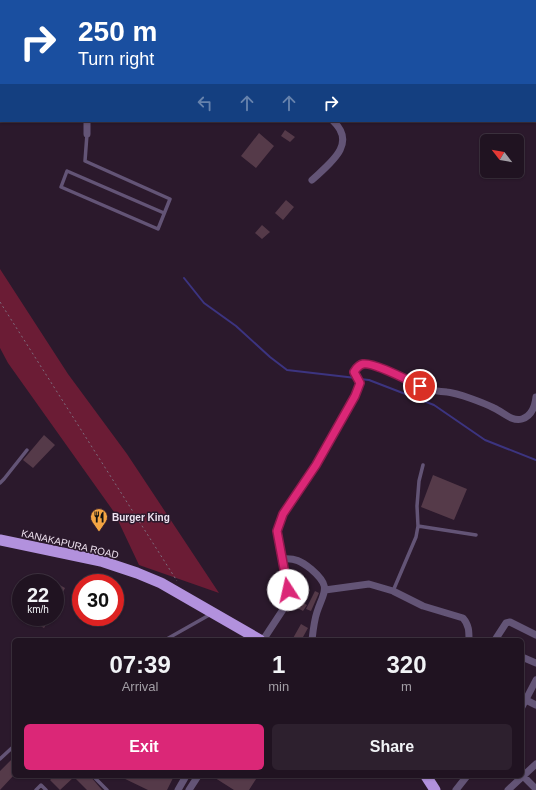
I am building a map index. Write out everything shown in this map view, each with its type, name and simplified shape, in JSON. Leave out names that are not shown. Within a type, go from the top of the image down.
[{"type":"highway","name":"KANAKAPURA ROAD","points":[[0,540],[101,561],[137,573],[162,583],[256,638]]},
{"type":"highway","points":[[427,778],[435,790]]},
{"type":"street","points":[[87,122],[87,134]]},
{"type":"street","points":[[312,180],[336,158],[343,146],[338,126],[334,122]]},
{"type":"street","points":[[264,638],[288,602],[288,590],[277,531],[283,514],[316,465],[355,396],[360,383],[354,372],[359,365],[364,364],[379,368],[437,392],[447,392],[487,405],[500,410],[514,420],[522,420],[530,415],[536,397]]},
{"type":"street","points":[[283,559],[292,558],[304,563],[323,582],[325,590],[323,599],[316,614],[312,638]]},
{"type":"street","points":[[325,590],[369,584],[393,591],[423,606],[463,618],[469,629],[469,638]]},
{"type":"street","points":[[496,638],[506,623],[510,622],[536,635]]},
{"type":"street","points":[[524,658],[536,663]]},
{"type":"street","points":[[536,680],[524,703],[536,705]]},
{"type":"street","points":[[524,775],[536,764]]},
{"type":"street","points":[[524,777],[536,789]]},
{"type":"street","points":[[178,790],[185,778]]},
{"type":"street","points":[[189,790],[197,778]]},
{"type":"street","points":[[456,790],[465,778]]},
{"type":"street","points":[[508,790],[521,778]]},
{"type":"lane","points":[[87,134],[85,161],[170,199],[158,229],[61,187],[67,171],[164,213]]},
{"type":"lane","points":[[0,483],[27,450]]},
{"type":"lane","points":[[393,591],[416,537],[418,526],[418,481],[424,465]]},
{"type":"lane","points":[[418,526],[476,535]]},
{"type":"lane","points":[[168,638],[212,613]]},
{"type":"lane","points":[[0,759],[12,748]]},
{"type":"lane","points":[[95,778],[107,790]]},
{"type":"lane","points":[[36,790],[41,785],[46,790]]},
{"type":"path","points":[[0,302],[180,586]]},
{"type":"shaded area","points":[[0,269],[68,374],[127,454],[219,593],[139,565],[114,512],[8,363],[0,348]]},
{"type":"building","points":[[285,130],[295,137],[290,142],[281,136]]},
{"type":"building","points":[[259,133],[274,146],[256,168],[241,156]]},
{"type":"building","points":[[286,200],[294,207],[283,220],[275,213]]},
{"type":"building","points":[[262,225],[270,232],[262,239],[255,233]]},
{"type":"building","points":[[44,435],[55,445],[33,468],[23,460]]},
{"type":"building","points":[[433,475],[467,489],[454,520],[421,507]]},
{"type":"building","points":[[315,591],[319,593],[311,611],[306,609]]},
{"type":"building","points":[[294,598],[307,605],[303,611],[292,605]]},
{"type":"building","points":[[301,624],[308,628],[303,637],[304,638],[293,638]]},
{"type":"building","points":[[12,759],[12,777],[0,790],[0,771]]},
{"type":"building","points":[[52,778],[73,778],[60,790],[50,780]]},
{"type":"building","points":[[75,778],[92,778],[102,790],[87,790]]},
{"type":"building","points":[[123,778],[173,778],[167,790],[148,790]]},
{"type":"building","points":[[215,778],[257,778],[249,790],[234,790]]},
{"type":"waterway","points":[[184,278],[204,303],[236,326],[270,357],[287,370],[356,378]]},
{"type":"waterway","points":[[360,379],[369,380],[434,405],[485,440],[536,460]]},
{"type":"place","name":"Burger King","points":[[99,532]]},
{"type":"route","points":[[288,590],[277,531],[283,514],[316,465],[355,396],[360,383],[354,372],[355,369],[359,365],[364,364],[379,368],[420,386]]}]
